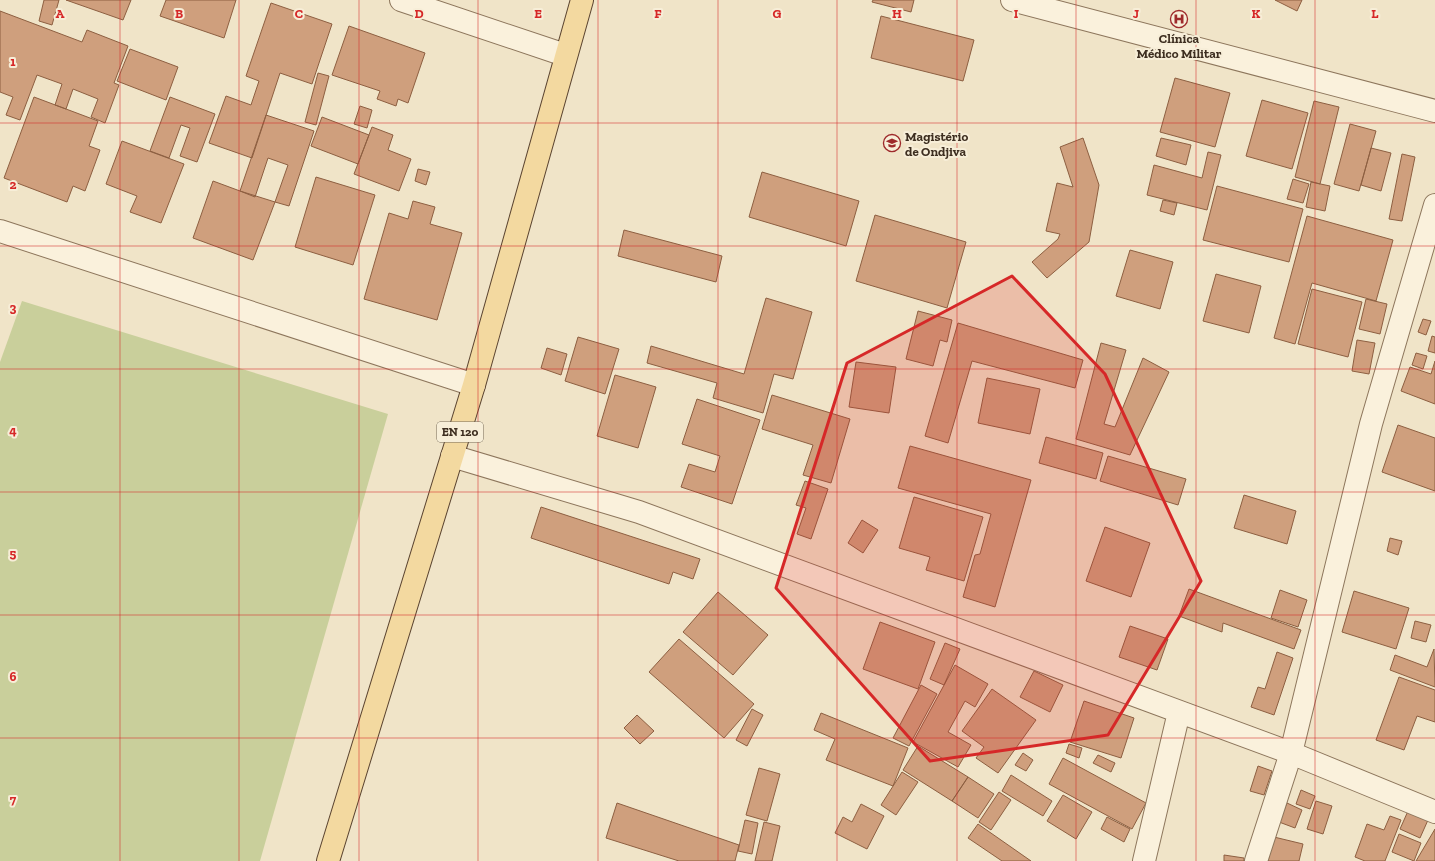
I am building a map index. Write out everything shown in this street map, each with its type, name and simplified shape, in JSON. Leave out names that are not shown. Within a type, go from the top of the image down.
[{"type":"main road","name":"EN 120","points":[[328,861],[474,385],[565,55],[582,0]]},
{"type":"street","points":[[401,0],[565,55]]},
{"type":"street","points":[[1012,0],[1435,111]]},
{"type":"street","points":[[1256,861],[1291,753],[1372,424],[1435,205]]},
{"type":"street","points":[[0,231],[474,385]]},
{"type":"street","points":[[452,456],[639,512],[1291,753],[1435,812]]},
{"type":"street","points":[[1144,861],[1179,712]]},
{"type":"highlighted area","points":[[1012,276],[1105,374],[1201,581],[1108,735],[930,761],[776,588],[847,363]]},
{"type":"green space","points":[[22,301],[388,414],[260,861],[0,861],[0,362]]},
{"type":"building","points":[[44,0],[59,0],[52,25],[39,21]]},
{"type":"building","points":[[66,0],[131,0],[123,20]]},
{"type":"building","points":[[166,0],[236,0],[224,38],[160,16]]},
{"type":"building","points":[[873,0],[914,0],[911,12],[872,2]]},
{"type":"building","points":[[1275,0],[1302,0],[1297,11]]},
{"type":"building","points":[[271,3],[332,24],[312,84],[280,73],[252,158],[209,143],[226,96],[251,105],[259,81],[246,76]]},
{"type":"building","points":[[0,11],[82,42],[87,30],[128,46],[114,83],[119,85],[105,123],[91,117],[98,99],[73,89],[66,109],[55,105],[62,84],[37,75],[20,120],[6,115],[13,97],[0,92]]},
{"type":"building","points":[[881,16],[974,40],[963,81],[871,58]]},
{"type":"building","points":[[349,26],[425,53],[408,103],[398,99],[396,106],[377,99],[380,91],[332,75]]},
{"type":"building","points":[[130,49],[178,67],[166,100],[117,81]]},
{"type":"building","points":[[318,73],[329,76],[316,125],[305,122]]},
{"type":"building","points":[[1175,78],[1230,93],[1215,147],[1160,132]]},
{"type":"building","points":[[34,97],[98,121],[89,146],[100,150],[85,191],[73,186],[67,202],[4,178]]},
{"type":"building","points":[[170,97],[215,114],[197,162],[180,156],[190,128],[181,125],[169,158],[150,151]]},
{"type":"building","points":[[1262,100],[1308,113],[1292,169],[1246,156]]},
{"type":"building","points":[[1314,101],[1339,107],[1320,184],[1295,177]]},
{"type":"building","points":[[360,106],[372,110],[367,128],[354,124]]},
{"type":"building","points":[[266,115],[314,131],[289,206],[275,202],[288,165],[268,158],[255,197],[240,191]]},
{"type":"building","points":[[322,117],[369,135],[358,164],[311,146]]},
{"type":"building","points":[[1350,124],[1376,131],[1359,191],[1334,184]]},
{"type":"building","points":[[372,127],[393,135],[388,150],[411,159],[399,191],[354,174]]},
{"type":"building","points":[[1083,138],[1099,185],[1089,242],[1047,278],[1032,262],[1058,239],[1060,234],[1046,231],[1057,183],[1073,187],[1060,147]]},
{"type":"building","points":[[1161,138],[1191,145],[1186,165],[1156,156]]},
{"type":"building","points":[[122,141],[184,164],[161,223],[130,212],[137,196],[106,184]]},
{"type":"building","points":[[1371,148],[1391,153],[1381,191],[1361,185]]},
{"type":"building","points":[[1208,152],[1221,155],[1207,210],[1147,195],[1154,165],[1202,178]]},
{"type":"building","points":[[1402,154],[1415,157],[1402,221],[1389,219]]},
{"type":"building","points":[[418,169],[430,172],[426,185],[415,181]]},
{"type":"building","points":[[762,172],[859,201],[846,246],[749,217]]},
{"type":"building","points":[[316,177],[375,195],[353,265],[295,247]]},
{"type":"building","points":[[1293,179],[1309,184],[1303,203],[1287,199]]},
{"type":"building","points":[[213,181],[275,202],[253,260],[193,238]]},
{"type":"building","points":[[1311,182],[1330,186],[1325,211],[1306,207]]},
{"type":"building","points":[[1217,186],[1303,209],[1289,262],[1203,240]]},
{"type":"building","points":[[1163,200],[1177,203],[1174,215],[1160,211]]},
{"type":"building","points":[[413,201],[435,207],[430,224],[462,233],[437,320],[364,299],[389,213],[408,219]]},
{"type":"building","points":[[875,215],[966,242],[947,308],[856,281]]},
{"type":"building","points":[[1307,216],[1393,240],[1376,301],[1312,283],[1295,344],[1274,338]]},
{"type":"building","points":[[624,230],[722,256],[716,282],[618,256]]},
{"type":"building","points":[[1130,250],[1173,262],[1160,309],[1116,296]]},
{"type":"building","points":[[1216,274],[1261,286],[1249,333],[1203,321]]},
{"type":"building","points":[[1312,289],[1362,302],[1348,357],[1298,344]]},
{"type":"building","points":[[766,298],[812,312],[793,379],[774,374],[763,413],[713,398],[717,383],[647,363],[651,346],[744,374]]},
{"type":"building","points":[[1366,299],[1387,304],[1380,334],[1359,329]]},
{"type":"building","points":[[918,311],[952,320],[947,342],[940,340],[933,366],[906,359]]},
{"type":"building","points":[[1423,319],[1431,321],[1426,335],[1418,332]]},
{"type":"building","points":[[958,323],[1083,360],[1075,388],[972,361],[948,443],[925,436]]},
{"type":"building","points":[[1432,336],[1435,337],[1435,353],[1428,351]]},
{"type":"building","points":[[578,337],[619,349],[605,394],[565,381]]},
{"type":"building","points":[[1357,340],[1375,343],[1369,374],[1352,371]]},
{"type":"building","points":[[1101,343],[1126,350],[1104,424],[1115,427],[1143,358],[1169,372],[1130,455],[1076,439]]},
{"type":"building","points":[[547,348],[567,354],[561,375],[541,368]]},
{"type":"building","points":[[1416,353],[1427,356],[1423,369],[1412,365]]},
{"type":"building","points":[[1435,361],[1435,404],[1401,391],[1410,367],[1431,374]]},
{"type":"building","points":[[856,362],[896,367],[889,413],[849,407]]},
{"type":"building","points":[[615,375],[656,387],[638,448],[597,436]]},
{"type":"building","points":[[987,378],[1040,389],[1030,434],[978,423]]},
{"type":"building","points":[[772,395],[850,419],[831,483],[803,475],[813,445],[762,429]]},
{"type":"building","points":[[697,399],[760,420],[732,504],[681,487],[689,464],[715,472],[720,456],[682,444]]},
{"type":"building","points":[[1398,425],[1435,438],[1435,491],[1382,472]]},
{"type":"building","points":[[1046,437],[1103,453],[1096,479],[1039,463]]},
{"type":"building","points":[[910,446],[1031,480],[995,607],[963,597],[975,555],[980,554],[991,514],[898,488]]},
{"type":"building","points":[[1108,456],[1186,479],[1178,505],[1100,481]]},
{"type":"building","points":[[805,481],[828,489],[811,539],[797,534],[806,508],[796,505]]},
{"type":"building","points":[[1244,495],[1296,511],[1287,544],[1234,528]]},
{"type":"building","points":[[914,497],[983,517],[964,581],[926,570],[930,557],[899,548]]},
{"type":"building","points":[[541,507],[700,559],[693,579],[673,572],[669,584],[531,538]]},
{"type":"building","points":[[862,520],[878,530],[863,553],[848,543]]},
{"type":"building","points":[[1105,527],[1150,543],[1131,597],[1086,581]]},
{"type":"building","points":[[1390,538],[1402,541],[1398,555],[1387,551]]},
{"type":"building","points":[[1189,589],[1301,630],[1294,649],[1223,623],[1222,632],[1179,616]]},
{"type":"building","points":[[1280,590],[1307,600],[1298,627],[1271,618]]},
{"type":"building","points":[[1354,591],[1409,608],[1396,649],[1342,632]]},
{"type":"building","points":[[718,592],[768,635],[733,675],[683,632]]},
{"type":"building","points":[[1415,621],[1431,625],[1426,642],[1411,638]]},
{"type":"building","points":[[880,622],[935,642],[918,689],[863,669]]},
{"type":"building","points":[[1130,626],[1168,639],[1157,670],[1119,657]]},
{"type":"building","points":[[679,639],[754,704],[724,738],[649,672]]},
{"type":"building","points":[[945,643],[960,649],[944,685],[930,679]]},
{"type":"building","points":[[1434,649],[1435,687],[1390,670],[1395,655],[1427,667]]},
{"type":"building","points":[[1277,652],[1293,658],[1274,715],[1251,707],[1258,687],[1265,689]]},
{"type":"building","points":[[955,665],[988,684],[975,707],[965,701],[948,732],[971,745],[958,767],[913,742]]},
{"type":"building","points":[[1034,671],[1063,685],[1050,712],[1020,697]]},
{"type":"building","points":[[1399,677],[1435,690],[1435,722],[1417,716],[1404,750],[1376,740]]},
{"type":"building","points":[[921,685],[937,694],[909,746],[893,738]]},
{"type":"building","points":[[992,689],[1036,720],[998,773],[976,758],[984,747],[962,731]]},
{"type":"building","points":[[1084,701],[1134,718],[1121,758],[1070,742]]},
{"type":"building","points":[[752,709],[763,715],[747,746],[736,740]]},
{"type":"building","points":[[821,713],[908,748],[893,786],[826,760],[835,739],[814,730]]},
{"type":"building","points":[[637,715],[654,731],[640,744],[624,728]]},
{"type":"building","points":[[1069,744],[1082,748],[1079,758],[1066,753]]},
{"type":"building","points":[[918,746],[968,777],[952,801],[903,770]]},
{"type":"building","points":[[1023,753],[1033,760],[1026,771],[1015,765]]},
{"type":"building","points":[[1098,755],[1115,763],[1111,772],[1093,763]]},
{"type":"building","points":[[1063,758],[1146,803],[1132,829],[1049,784]]},
{"type":"building","points":[[1258,766],[1272,771],[1264,795],[1250,791]]},
{"type":"building","points":[[759,768],[780,774],[767,821],[746,815]]},
{"type":"building","points":[[902,772],[918,782],[896,815],[881,805]]},
{"type":"building","points":[[1011,775],[1052,801],[1043,816],[1002,791]]},
{"type":"building","points":[[968,777],[994,794],[978,818],[952,801]]},
{"type":"building","points":[[1301,790],[1315,796],[1310,809],[1296,804]]},
{"type":"building","points":[[999,792],[1011,800],[991,830],[979,822]]},
{"type":"building","points":[[1063,795],[1092,812],[1076,839],[1047,821]]},
{"type":"building","points":[[1316,801],[1332,806],[1323,834],[1307,829]]},
{"type":"building","points":[[617,803],[739,845],[735,861],[679,861],[606,838]]},
{"type":"building","points":[[1287,803],[1302,810],[1295,828],[1279,822]]},
{"type":"building","points":[[861,804],[884,816],[867,849],[835,833],[843,817],[852,822]]},
{"type":"building","points":[[1408,811],[1428,820],[1420,838],[1400,829]]},
{"type":"building","points":[[1390,816],[1401,820],[1385,861],[1365,861],[1355,857],[1367,824],[1384,830]]},
{"type":"building","points":[[1107,817],[1130,829],[1124,842],[1101,829]]},
{"type":"building","points":[[745,820],[758,823],[752,854],[738,851]]},
{"type":"building","points":[[764,822],[780,826],[772,861],[755,861]]},
{"type":"building","points":[[978,824],[1031,861],[1002,861],[968,838]]},
{"type":"building","points":[[1435,829],[1435,861],[1416,861]]},
{"type":"building","points":[[1399,834],[1421,843],[1414,861],[1392,852]]},
{"type":"building","points":[[1274,837],[1303,844],[1299,861],[1268,861]]},
{"type":"building","points":[[1224,855],[1244,858],[1244,861],[1224,861]]},
{"type":"place","name":"Clínica Médico Militar","points":[[1179,19]]},
{"type":"place","name":"Magistério de Ondjiva","points":[[892,143]]}]
